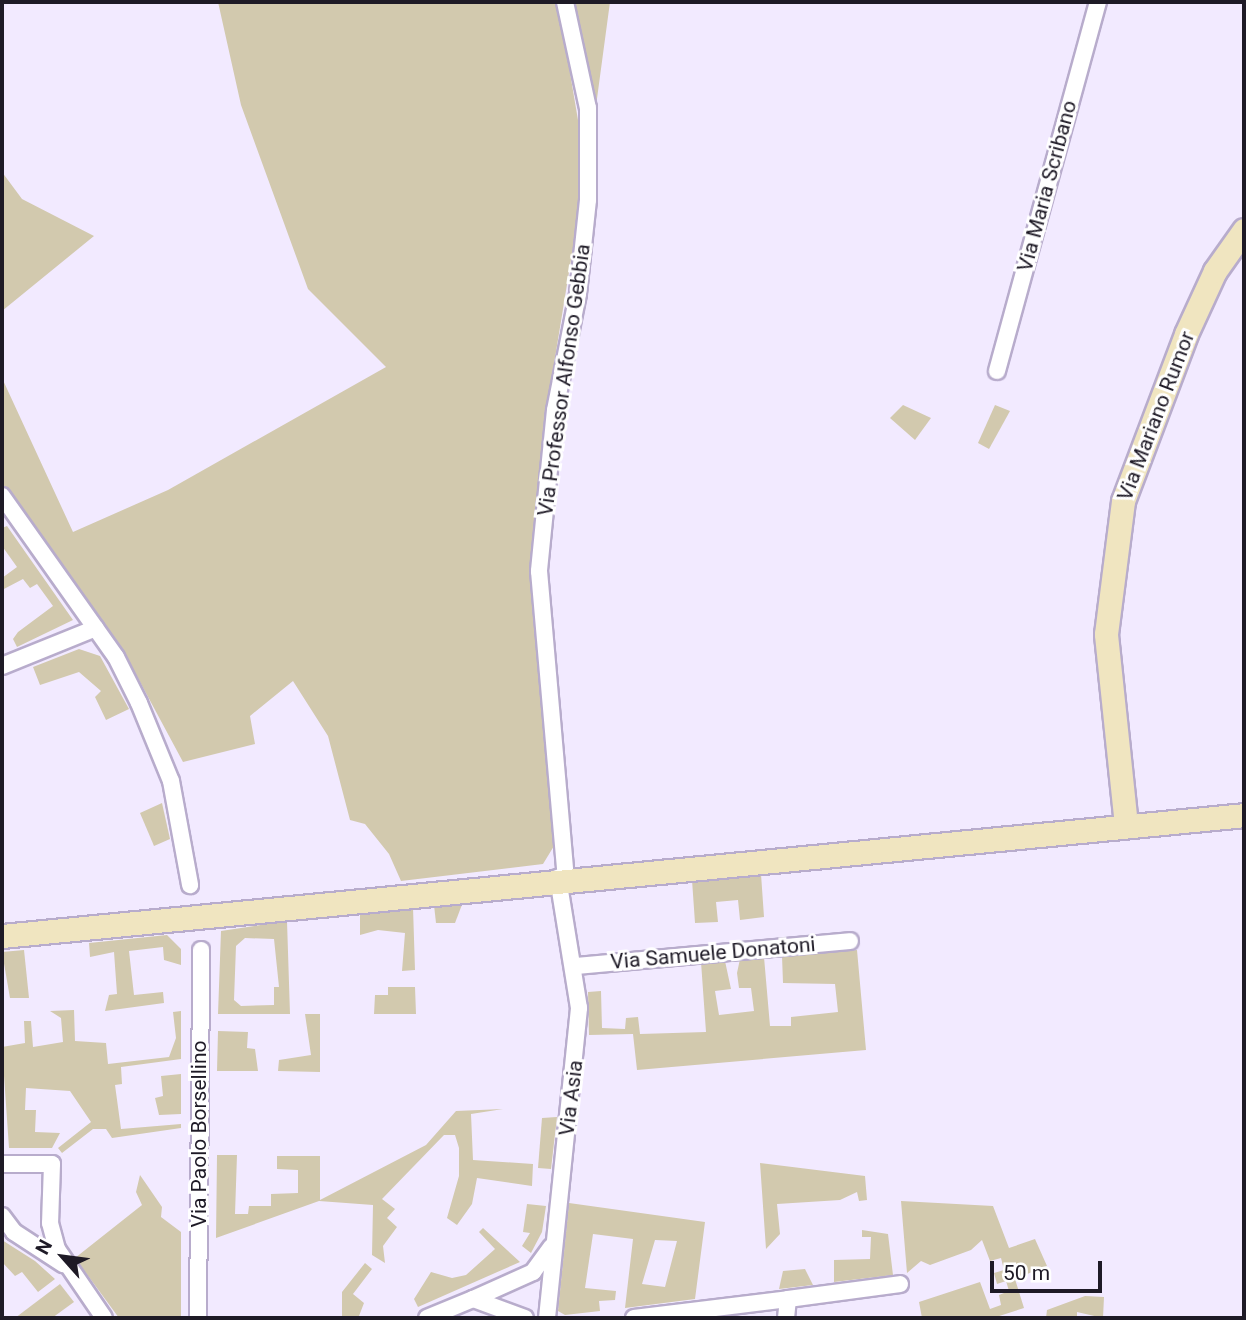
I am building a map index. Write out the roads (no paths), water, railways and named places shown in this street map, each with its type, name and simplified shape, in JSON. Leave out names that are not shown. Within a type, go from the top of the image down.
[{"type":"main road","name":"Via Mariano Rumor","points":[[1126,825],[1106,634],[1120,514],[1133,465],[1186,334],[1215,271],[1244,230]]},
{"type":"main road","points":[[2,936],[562,877],[1244,815]]},
{"type":"street","name":"Via Professor Alfonso Gebbia","points":[[562,877],[556,761],[539,571],[555,410],[578,294],[588,200],[588,108],[565,2]]},
{"type":"street","name":"Via Maria Scribano","points":[[996,371],[1098,2]]},
{"type":"street","points":[[2,496],[96,628],[143,712],[171,781],[190,885]]},
{"type":"street","points":[[2,666],[96,628]]},
{"type":"street","name":"Via Asia","points":[[547,1318],[553,1245],[577,1059],[576,966],[562,877]]},
{"type":"street","name":"Via Samuele Donatoni","points":[[576,966],[850,941]]},
{"type":"street","name":"Via Paolo Borsellino","points":[[198,1318],[201,950]]},
{"type":"street","points":[[2,1164],[52,1164],[50,1223],[63,1264],[104,1318]]},
{"type":"street","points":[[2,1216],[14,1232],[63,1264]]},
{"type":"street","points":[[427,1318],[533,1272],[553,1245]]},
{"type":"street","points":[[634,1318],[900,1284]]},
{"type":"street","points":[[473,1299],[525,1318]]},
{"type":"street","points":[[786,1318],[788,1299]]}]
